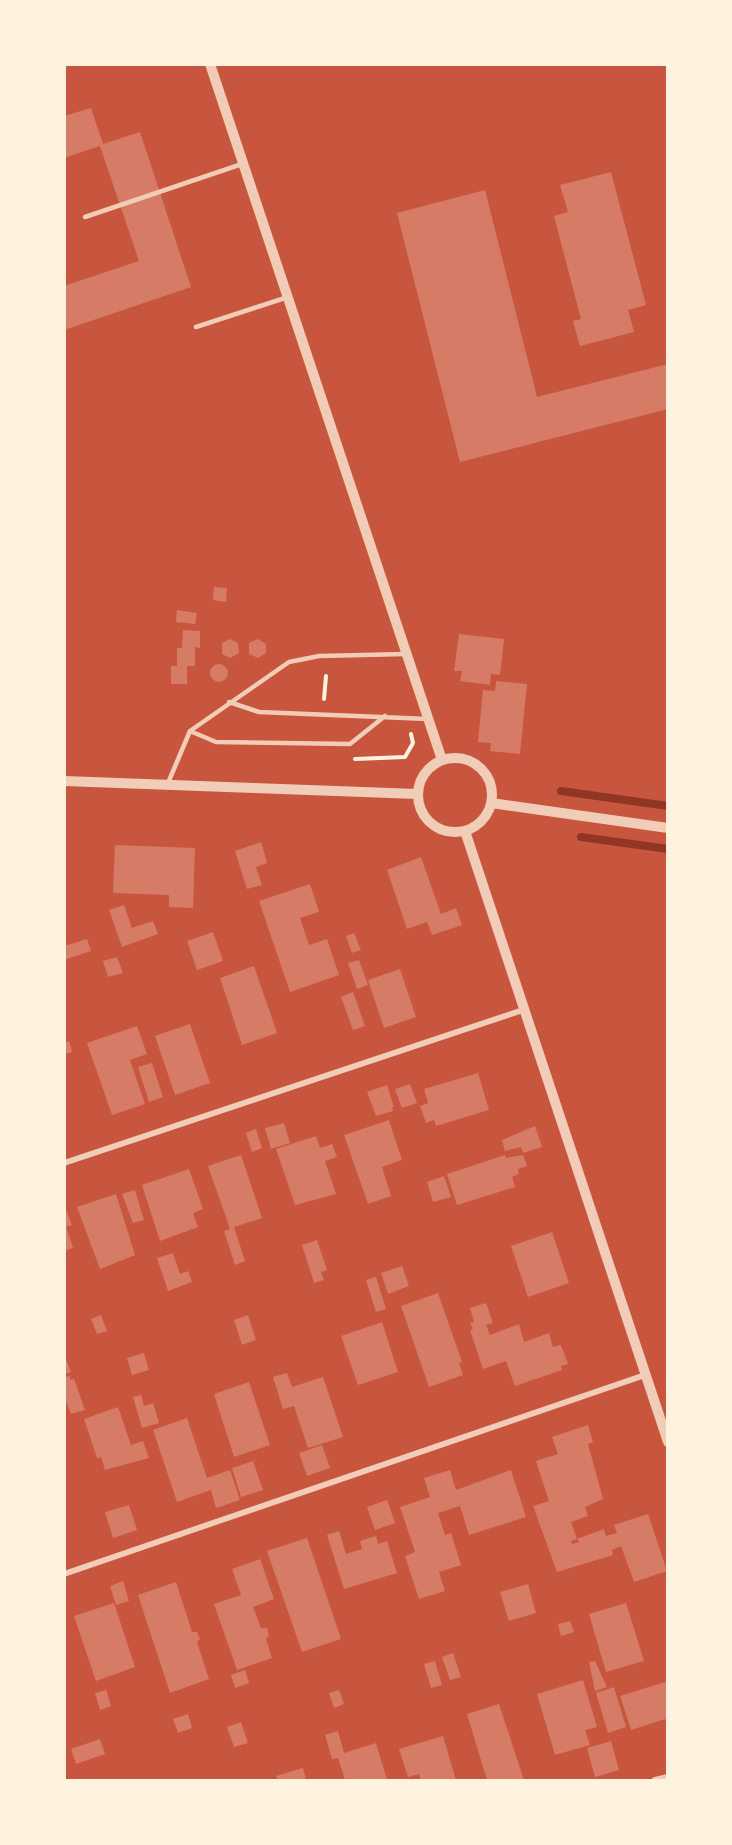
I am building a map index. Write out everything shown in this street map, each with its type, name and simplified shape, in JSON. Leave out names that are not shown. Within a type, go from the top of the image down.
[{"type":"street","points":[[210,64],[442,760]]},
{"type":"street","points":[[455,757],[468,760],[488,777],[492,790],[491,803],[486,815],[477,825],[465,831],[451,832],[438,828],[427,820],[420,808],[417,794],[425,773],[442,760],[455,757]]},
{"type":"street","points":[[64,781],[417,794]]},
{"type":"street","points":[[491,803],[668,828]]},
{"type":"street","points":[[465,831],[668,1442]]},
{"type":"street","points":[[64,1163],[523,1010]]},
{"type":"street","points":[[64,1574],[645,1375]]},
{"type":"street","points":[[655,1780],[668,1777]]},
{"type":"lane","points":[[85,217],[243,163]]},
{"type":"lane","points":[[196,327],[288,297]]},
{"type":"lane","points":[[167,786],[190,731],[289,662],[319,656],[407,654]]},
{"type":"lane","points":[[229,702],[259,712],[428,718]]},
{"type":"lane","points":[[190,731],[216,742],[350,744],[385,716]]},
{"type":"path","points":[[352,759],[405,757],[413,743],[409,726]]},
{"type":"building","points":[[91,108],[103,144],[140,132],[191,287],[64,330],[64,286],[139,261],[100,146],[64,158],[64,116]]},
{"type":"building","points":[[611,172],[646,305],[628,310],[634,332],[580,346],[573,321],[581,319],[554,216],[568,212],[560,185]]},
{"type":"building","points":[[485,190],[537,397],[668,364],[668,409],[460,462],[397,213]]},
{"type":"building","points":[[214,587],[227,588],[226,602],[213,600]]},
{"type":"building","points":[[177,610],[197,613],[195,624],[176,622]]},
{"type":"building","points":[[183,630],[200,631],[200,648],[195,647],[195,666],[187,666],[187,684],[171,684],[171,666],[177,666],[177,648],[182,648]]},
{"type":"building","points":[[459,634],[504,639],[500,675],[491,674],[490,685],[460,681],[462,671],[454,671]]},
{"type":"building","points":[[230,639],[238,643],[239,653],[230,658],[222,654],[222,643]]},
{"type":"building","points":[[258,639],[266,644],[266,653],[258,658],[249,654],[249,643]]},
{"type":"building","points":[[219,664],[225,667],[228,673],[225,679],[219,682],[213,679],[210,673],[213,667]]},
{"type":"building","points":[[496,681],[527,684],[520,754],[490,751],[491,743],[478,742],[483,690],[495,691]]},
{"type":"building","points":[[261,842],[267,863],[256,867],[262,885],[247,889],[235,851]]},
{"type":"building","points":[[115,845],[195,848],[193,908],[169,907],[169,895],[113,893]]},
{"type":"building","points":[[421,857],[441,914],[456,908],[462,925],[432,935],[427,922],[407,929],[387,870]]},
{"type":"building","points":[[310,884],[319,912],[300,918],[309,945],[327,939],[339,975],[290,992],[259,901]]},
{"type":"building","points":[[124,905],[132,928],[153,921],[158,934],[122,947],[109,910]]},
{"type":"building","points":[[213,932],[223,961],[197,970],[187,941]]},
{"type":"building","points":[[354,933],[361,950],[352,953],[346,936]]},
{"type":"building","points":[[87,939],[91,951],[64,960],[64,946]]},
{"type":"building","points":[[117,957],[123,973],[108,977],[103,961]]},
{"type":"building","points":[[359,960],[368,985],[357,989],[348,963]]},
{"type":"building","points":[[254,966],[277,1033],[242,1045],[220,978]]},
{"type":"building","points":[[400,969],[416,1017],[384,1028],[368,980]]},
{"type":"building","points":[[353,992],[365,1026],[353,1030],[341,997]]},
{"type":"building","points":[[190,1024],[210,1083],[175,1095],[155,1036]]},
{"type":"building","points":[[137,1026],[147,1054],[130,1060],[145,1104],[112,1115],[87,1043]]},
{"type":"building","points":[[69,1041],[72,1052],[65,1054],[64,1043]]},
{"type":"building","points":[[152,1063],[163,1097],[149,1102],[138,1067]]},
{"type":"building","points":[[478,1073],[489,1110],[436,1126],[434,1120],[426,1123],[420,1106],[428,1103],[424,1089]]},
{"type":"building","points":[[410,1084],[417,1103],[402,1108],[395,1089]]},
{"type":"building","points":[[387,1085],[394,1107],[392,1107],[393,1111],[376,1116],[367,1092]]},
{"type":"building","points":[[389,1120],[402,1160],[382,1167],[391,1196],[368,1204],[344,1135]]},
{"type":"building","points":[[284,1123],[290,1143],[271,1149],[265,1128]]},
{"type":"building","points":[[535,1126],[542,1147],[523,1153],[521,1147],[505,1151],[502,1140]]},
{"type":"building","points":[[256,1129],[262,1148],[252,1152],[246,1133]]},
{"type":"building","points":[[316,1136],[320,1148],[332,1144],[337,1157],[325,1161],[336,1194],[295,1205],[276,1149]]},
{"type":"building","points":[[241,1155],[262,1218],[234,1227],[245,1261],[235,1265],[224,1231],[230,1229],[208,1166]]},
{"type":"building","points":[[505,1155],[506,1158],[523,1155],[527,1166],[518,1169],[519,1174],[512,1177],[515,1187],[457,1205],[447,1174]]},
{"type":"building","points":[[189,1169],[203,1209],[193,1213],[198,1227],[160,1241],[142,1185]]},
{"type":"building","points":[[444,1176],[451,1197],[433,1202],[427,1182]]},
{"type":"building","points":[[135,1190],[144,1220],[133,1223],[122,1194]]},
{"type":"building","points":[[116,1194],[135,1255],[100,1269],[77,1207]]},
{"type":"building","points":[[64,1204],[72,1225],[66,1227],[73,1248],[64,1251]]},
{"type":"building","points":[[552,1232],[569,1283],[528,1297],[511,1246]]},
{"type":"building","points":[[317,1240],[327,1270],[321,1272],[324,1280],[314,1283],[302,1245]]},
{"type":"building","points":[[173,1253],[180,1274],[188,1271],[192,1282],[168,1291],[157,1258]]},
{"type":"building","points":[[402,1266],[409,1286],[388,1294],[381,1273]]},
{"type":"building","points":[[376,1277],[386,1309],[376,1312],[366,1280]]},
{"type":"building","points":[[438,1293],[462,1362],[459,1363],[463,1375],[429,1387],[401,1306]]},
{"type":"building","points":[[486,1303],[493,1323],[486,1325],[490,1335],[519,1324],[524,1342],[549,1333],[553,1347],[561,1345],[568,1364],[561,1366],[562,1370],[515,1386],[506,1361],[483,1369],[470,1330],[473,1329],[470,1323],[474,1322],[470,1308]]},
{"type":"building","points":[[101,1315],[107,1331],[97,1334],[91,1319]]},
{"type":"building","points":[[248,1315],[256,1340],[242,1345],[234,1320]]},
{"type":"building","points":[[382,1322],[398,1372],[358,1385],[341,1336]]},
{"type":"building","points":[[144,1353],[149,1370],[132,1375],[127,1358]]},
{"type":"building","points":[[64,1355],[71,1372],[64,1374]]},
{"type":"building","points":[[287,1373],[292,1387],[323,1377],[343,1437],[308,1448],[294,1406],[283,1409],[273,1377]]},
{"type":"building","points":[[69,1376],[71,1380],[74,1379],[85,1410],[71,1414],[64,1396],[64,1378]]},
{"type":"building","points":[[249,1382],[270,1445],[234,1457],[214,1394]]},
{"type":"building","points":[[141,1395],[144,1406],[153,1403],[159,1423],[142,1428],[133,1397]]},
{"type":"building","points":[[118,1407],[131,1445],[143,1441],[149,1458],[105,1470],[101,1457],[97,1458],[84,1419]]},
{"type":"building","points":[[187,1418],[207,1478],[230,1470],[240,1500],[216,1508],[211,1490],[177,1502],[153,1430]]},
{"type":"building","points":[[588,1425],[593,1442],[588,1444],[603,1499],[585,1507],[588,1516],[571,1522],[577,1539],[604,1529],[606,1536],[617,1533],[614,1525],[648,1514],[667,1571],[634,1582],[621,1546],[612,1550],[613,1555],[557,1572],[533,1506],[549,1501],[536,1461],[558,1454],[552,1437]]},
{"type":"building","points":[[322,1445],[330,1468],[307,1476],[299,1453]]},
{"type":"building","points":[[253,1461],[263,1490],[241,1497],[232,1468]]},
{"type":"building","points":[[450,1470],[456,1490],[511,1470],[526,1517],[469,1535],[460,1506],[438,1513],[445,1535],[451,1533],[461,1565],[439,1572],[445,1591],[419,1599],[405,1556],[415,1552],[400,1507],[430,1497],[424,1478]]},
{"type":"building","points":[[387,1500],[395,1523],[375,1530],[367,1507]]},
{"type":"building","points":[[129,1505],[137,1530],[113,1538],[105,1512]]},
{"type":"building","points":[[339,1531],[346,1554],[362,1549],[360,1541],[376,1536],[378,1544],[387,1541],[397,1573],[344,1589],[327,1535]]},
{"type":"building","points":[[307,1538],[341,1639],[302,1652],[267,1551]]},
{"type":"building","points":[[260,1559],[274,1599],[253,1607],[261,1628],[267,1628],[269,1635],[266,1639],[272,1658],[237,1670],[214,1604],[241,1595],[232,1569]]},
{"type":"building","points":[[123,1581],[129,1601],[116,1605],[110,1586]]},
{"type":"building","points":[[176,1582],[192,1632],[197,1632],[200,1639],[197,1642],[209,1679],[170,1693],[138,1595]]},
{"type":"building","points":[[528,1584],[536,1613],[509,1621],[500,1592]]},
{"type":"building","points":[[114,1603],[135,1667],[96,1681],[74,1616]]},
{"type":"building","points":[[626,1603],[644,1661],[606,1672],[589,1614]]},
{"type":"building","points":[[570,1621],[574,1632],[561,1636],[558,1624]]},
{"type":"building","points":[[453,1653],[461,1677],[450,1680],[442,1657]]},
{"type":"building","points":[[435,1661],[442,1685],[431,1688],[424,1664]]},
{"type":"building","points":[[595,1661],[607,1687],[595,1691],[589,1662]]},
{"type":"building","points":[[245,1670],[249,1683],[235,1688],[231,1675]]},
{"type":"building","points":[[583,1680],[597,1727],[585,1730],[590,1745],[555,1755],[537,1694]]},
{"type":"building","points":[[668,1681],[668,1725],[665,1719],[631,1730],[620,1696]]},
{"type":"building","points":[[614,1687],[626,1727],[608,1733],[596,1693]]},
{"type":"building","points":[[106,1690],[111,1706],[100,1710],[95,1693]]},
{"type":"building","points":[[339,1690],[344,1704],[334,1708],[329,1693]]},
{"type":"building","points":[[499,1704],[524,1780],[487,1780],[467,1714]]},
{"type":"building","points":[[188,1714],[192,1728],[178,1733],[173,1719]]},
{"type":"building","points":[[241,1722],[248,1743],[234,1747],[227,1727]]},
{"type":"building","points":[[338,1731],[344,1753],[376,1743],[387,1780],[345,1780],[338,1758],[332,1759],[325,1735]]},
{"type":"building","points":[[443,1736],[456,1780],[421,1780],[419,1774],[408,1777],[399,1749]]},
{"type":"building","points":[[100,1739],[105,1754],[76,1764],[71,1749]]},
{"type":"building","points":[[611,1741],[619,1770],[595,1777],[587,1748]]},
{"type":"building","points":[[303,1768],[306,1780],[278,1780],[276,1776]]},
{"type":"waterway","points":[[561,791],[668,806]]},
{"type":"waterway","points":[[581,837],[668,849]]}]
